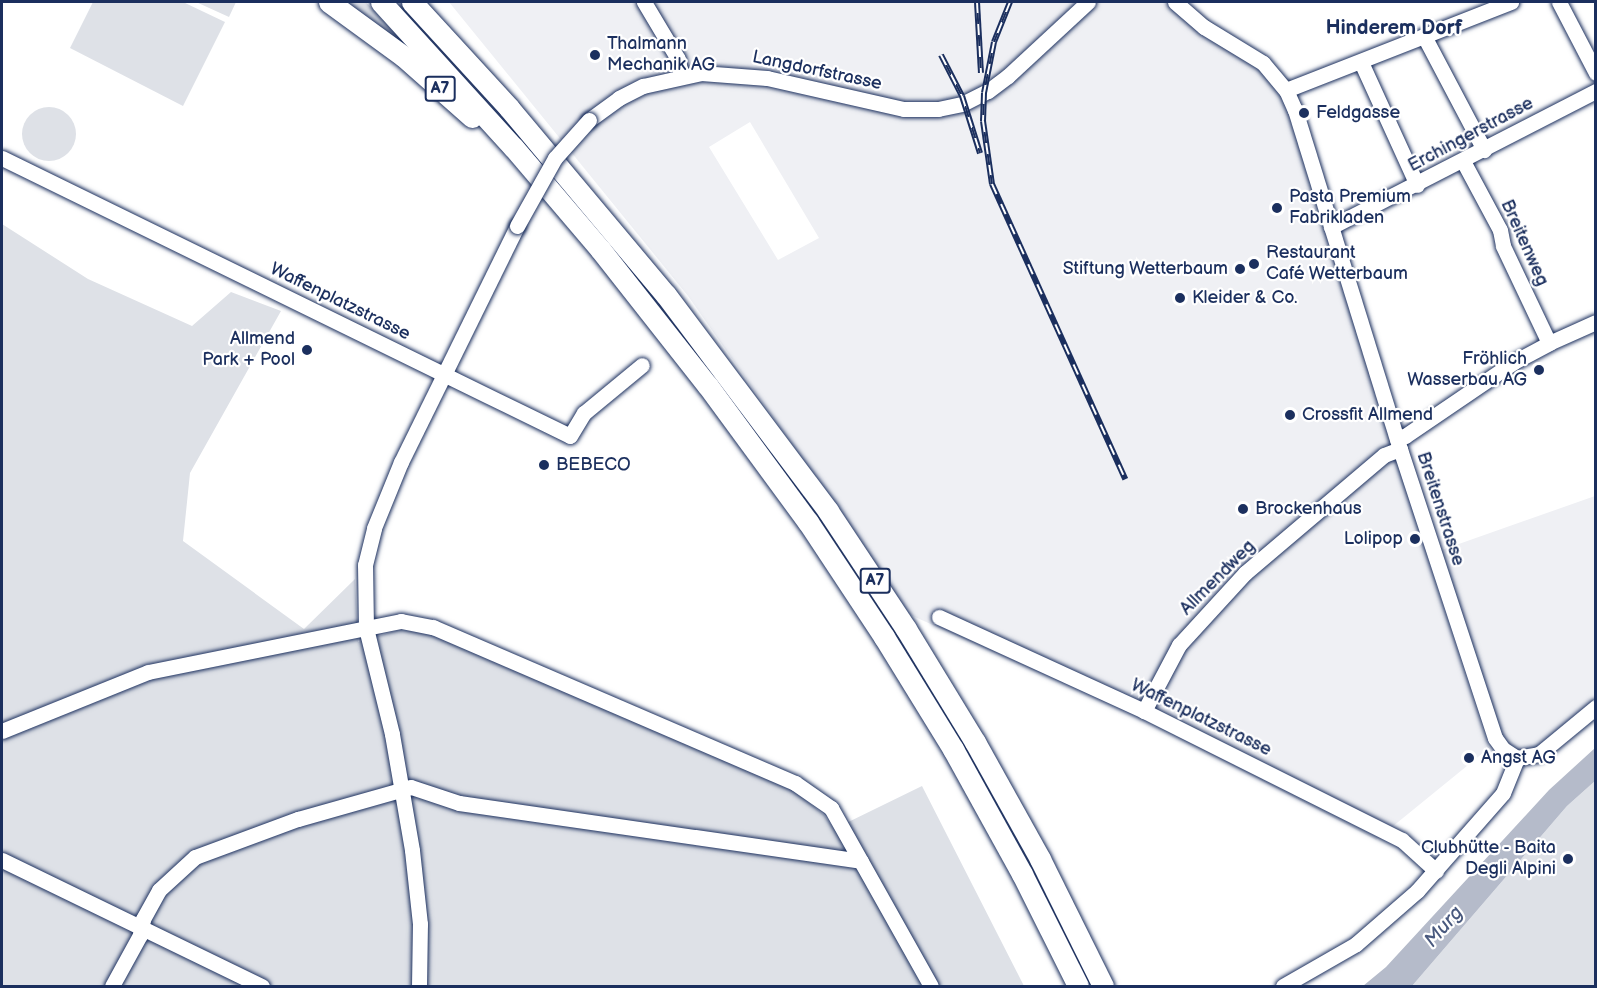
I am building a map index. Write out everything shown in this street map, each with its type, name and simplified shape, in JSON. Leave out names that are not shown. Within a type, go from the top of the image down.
[{"type":"highway","name":"A7","points":[[329,2],[417,68],[545,184]]},
{"type":"highway","name":"A7","points":[[381,2],[545,184],[716,395],[852,588],[963,767],[1022,874],[1078,987]]},
{"type":"highway","name":"A7","points":[[412,2],[509,108],[666,295],[731,378],[834,520],[906,629],[975,742],[1040,860],[1103,987]]},
{"type":"highway","name":"A7","points":[[429,2],[509,108]]},
{"type":"street","points":[[644,2],[678,59],[681,76]]},
{"type":"street","name":"Langdorfstrasse","points":[[419,987],[420,924],[403,789],[366,628],[365,565],[374,528],[401,462],[517,226],[555,158],[589,120],[619,98],[643,86],[681,76],[734,73],[804,85],[897,108],[938,110],[962,104],[988,91],[1088,2]]},
{"type":"street","name":"Breitenstrasse","points":[[1175,2],[1204,27],[1263,63],[1286,90],[1296,115],[1398,444],[1488,720],[1503,748],[1517,758]]},
{"type":"street","points":[[1286,90],[1511,2]]},
{"type":"street","points":[[1559,2],[1596,73]]},
{"type":"street","points":[[1424,36],[1484,150]]},
{"type":"street","points":[[1361,62],[1417,185]]},
{"type":"street","name":"Erchingerstrasse","points":[[1331,227],[1417,185],[1596,91]]},
{"type":"street","name":"Waffenplatzstrasse","points":[[2,158],[570,435],[584,414],[642,365]]},
{"type":"street","name":"Breitenweg","points":[[1463,160],[1500,230],[1503,246],[1549,343]]},
{"type":"street","name":"Allmendweg","points":[[1144,711],[1179,645],[1245,573],[1398,444],[1514,362],[1596,322]]},
{"type":"street","name":"Waffenplatzstrasse","points":[[939,617],[1144,711],[1402,840],[1436,871]]},
{"type":"street","points":[[2,731],[148,672],[401,621],[433,627],[795,783],[831,808],[931,987]]},
{"type":"street","points":[[1283,987],[1356,944],[1436,871],[1503,793],[1517,758],[1539,754],[1596,706]]},
{"type":"street","points":[[112,987],[140,935],[142,919],[159,890],[195,857],[298,819],[411,787],[459,803],[861,861]]},
{"type":"street","points":[[2,860],[262,987]]},
{"type":"shaded area","points":[[93,2],[183,2],[225,22],[183,106],[70,48]]},
{"type":"shaded area","points":[[196,2],[236,2],[229,17]]},
{"type":"shaded area","points":[[338,2],[366,2],[428,70]]},
{"type":"shaded area","points":[[449,2],[1175,2],[1289,85],[1439,551],[1427,556],[1489,748],[1376,840],[1141,718],[906,613],[867,551],[688,296]],"holes":[[[750,122],[819,238],[778,260],[709,147]]]},
{"type":"shaded area","points":[[49,107],[59,109],[68,115],[74,124],[76,134],[74,144],[68,153],[59,159],[49,161],[39,159],[30,153],[24,144],[22,134],[24,124],[30,115],[39,109]]},
{"type":"shaded area","points":[[2,224],[88,279],[192,326],[231,292],[281,311],[190,473],[183,541],[304,629],[355,579],[358,642],[399,630],[431,633],[793,790],[824,815],[834,829],[922,786],[1024,986],[2,986]]},
{"type":"shaded area","points":[[1595,496],[1595,707],[1550,747],[1509,754],[1497,725],[1439,551]]},
{"type":"shaded area","points":[[1595,781],[1595,986],[1412,986],[1567,806]]},
{"type":"water","name":"Murg","points":[[1595,748],[1595,781],[1567,806],[1412,986],[1363,986],[1386,967],[1549,790]]},
{"type":"railway","points":[[977,2],[981,73]]},
{"type":"railway","points":[[1010,2],[994,42],[984,93],[983,121],[992,184],[1125,479]]},
{"type":"railway","points":[[941,55],[962,96],[980,153]]},
{"type":"place","name":"Thalmann Mechanik AG","points":[[595,55]]},
{"type":"place","name":"Feldgasse","points":[[1304,113]]},
{"type":"place","name":"Pasta Premium Fabrikladen","points":[[1277,208]]},
{"type":"place","name":"Restaurant Café Wetterbaum","points":[[1254,264]]},
{"type":"place","name":"Stiftung Wetterbaum","points":[[1240,269]]},
{"type":"place","name":"Kleider & Co.","points":[[1180,298]]},
{"type":"place","name":"Allmend Park + Pool","points":[[307,350]]},
{"type":"place","name":"Fröhlich Wasserbau AG","points":[[1539,370]]},
{"type":"place","name":"Crossfit Allmend","points":[[1290,415]]},
{"type":"place","name":"BEBECO","points":[[544,465]]},
{"type":"place","name":"Brockenhaus","points":[[1243,509]]},
{"type":"place","name":"Lolipop","points":[[1415,539]]},
{"type":"place","name":"Angst AG","points":[[1469,758]]},
{"type":"place","name":"Clubhütte - Baita Degli Alpini","points":[[1568,859]]},
{"type":"district","name":"Hinderem Dorf","points":[[1394,28]]}]
